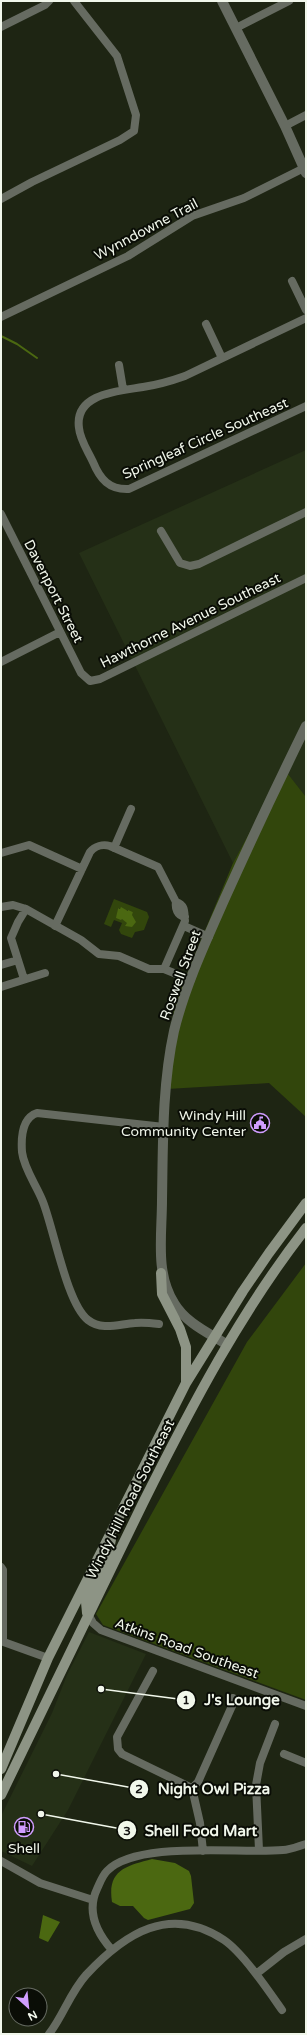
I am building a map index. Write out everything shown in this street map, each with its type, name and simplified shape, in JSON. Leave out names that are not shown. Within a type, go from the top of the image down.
[{"type":"main road","name":"Windy Hill Road Southeast","points":[[1,1769],[48,1658],[186,1384],[214,1336],[269,1253],[306,1204]]},
{"type":"main road","name":"Windy Hill Road Southeast","points":[[1,1795],[88,1614],[184,1421],[226,1344],[306,1228]]},
{"type":"main road","points":[[162,1273],[162,1294],[180,1330],[186,1347],[186,1384]]},
{"type":"main road","points":[[88,1614],[86,1602],[108,1555],[113,1527]]},
{"type":"street","points":[[1,27],[45,5],[49,1]]},
{"type":"street","points":[[1,199],[32,182],[120,140],[134,131],[136,115],[117,56],[74,1]]},
{"type":"street","points":[[222,1],[285,126],[305,170]]},
{"type":"street","points":[[236,28],[289,1]]},
{"type":"street","points":[[285,126],[306,115]]},
{"type":"street","name":"Wynndowne Trail","points":[[1,317],[128,256],[192,216],[244,198],[305,170]]},
{"type":"street","points":[[292,281],[306,310]]},
{"type":"street","name":"Springleaf Circle Southeast","points":[[306,318],[185,376],[166,382],[110,391],[92,400],[79,417],[79,427],[81,437],[98,474],[111,487],[121,489],[136,487],[306,406]]},
{"type":"street","points":[[206,324],[222,358]]},
{"type":"street","points":[[119,365],[123,389]]},
{"type":"street","points":[[161,531],[180,562],[190,566],[198,564],[306,512]]},
{"type":"street","name":"Davenport Street","points":[[1,514],[77,665],[86,678]]},
{"type":"street","name":"Hawthorne Avenue Southeast","points":[[86,678],[90,681],[100,679],[306,578]]},
{"type":"street","points":[[1,662],[60,632]]},
{"type":"street","name":"Roswell Street","points":[[226,1344],[191,1323],[182,1315],[170,1296],[162,1273],[164,1126],[172,1046],[182,1004],[209,937],[269,803],[306,726]]},
{"type":"street","points":[[114,848],[131,809]]},
{"type":"street","points":[[1,847],[5,852],[29,845],[82,869]]},
{"type":"street","points":[[56,926],[92,850],[104,845],[158,867],[176,902],[176,907],[180,917],[184,922],[209,937]]},
{"type":"street","points":[[1,907],[13,905],[26,909],[81,940],[99,954],[119,956],[149,968],[164,969],[191,980]]},
{"type":"street","points":[[24,979],[12,942],[12,934],[26,909]]},
{"type":"street","points":[[164,969],[184,922]]},
{"type":"street","points":[[1,965],[18,960]]},
{"type":"street","points":[[1,987],[44,973]]},
{"type":"street","points":[[159,1324],[135,1323],[106,1326],[95,1325],[82,1315],[72,1298],[43,1201],[24,1160],[22,1150],[25,1123],[28,1117],[38,1114],[164,1126]]},
{"type":"street","points":[[1,1567],[3,1570],[2,1641],[48,1658]]},
{"type":"street","name":"Atkins Road Southeast","points":[[88,1614],[93,1623],[101,1630],[306,1706]]},
{"type":"street","points":[[153,1670],[118,1737],[118,1749],[122,1754],[192,1788]]},
{"type":"street","points":[[192,1788],[198,1782],[232,1706],[233,1698]]},
{"type":"street","points":[[259,1850],[256,1785],[260,1763],[275,1724]]},
{"type":"street","points":[[284,1754],[306,1763]]},
{"type":"street","points":[[192,1788],[200,1823],[203,1851]]},
{"type":"street","points":[[112,1950],[101,1938],[97,1928],[94,1918],[93,1900],[102,1878],[107,1871],[122,1861],[156,1851],[284,1850],[306,1844]]},
{"type":"street","points":[[1,1861],[40,1883],[93,1900]]},
{"type":"street","points":[[49,2034],[86,1976],[112,1950],[129,1937],[151,1926],[188,1924],[206,1929],[224,1940],[256,1974],[282,2010]]},
{"type":"street","points":[[256,1974],[284,1952],[306,1939]]},
{"type":"shaded area","points":[[306,450],[306,797],[284,770],[233,863],[79,553]]},
{"type":"shaded area","points":[[284,769],[306,797],[306,1117],[269,1083],[167,1089],[174,1005],[233,863]]},
{"type":"shaded area","points":[[114,899],[147,912],[149,917],[144,930],[135,932],[132,938],[121,934],[119,930],[122,923],[114,920],[111,927],[104,924]],"holes":[[[118,908],[133,912],[124,920],[117,915]]]},
{"type":"shaded area","points":[[121,907],[133,912],[132,915],[136,922],[132,927],[125,926],[127,923],[122,919],[116,918],[118,908],[120,909]]},
{"type":"shaded area","points":[[306,1263],[306,1700],[103,1625],[96,1614],[247,1342]]},
{"type":"shaded area","points":[[89,1632],[146,1654],[68,1810],[32,1866],[1,1851],[1,1816],[52,1713],[67,1675]]},
{"type":"shaded area","points":[[152,1859],[175,1863],[189,1871],[191,1876],[194,1903],[190,1909],[148,1920],[144,1918],[133,1906],[120,1906],[112,1902],[112,1883],[120,1871],[134,1864]]},
{"type":"shaded area","points":[[43,1915],[60,1922],[48,1942],[39,1938]]},
{"type":"waterway","points":[[1,336],[17,344],[37,358]]},
{"type":"place","name":"Windy Hill Community Center","points":[[260,1123]]},
{"type":"place","name":"J's Lounge","points":[[101,1689]]},
{"type":"place","name":"Night Owl Pizza","points":[[56,1774]]},
{"type":"place","name":"Shell Food Mart","points":[[41,1814]]},
{"type":"place","name":"Shell","points":[[24,1827]]}]
